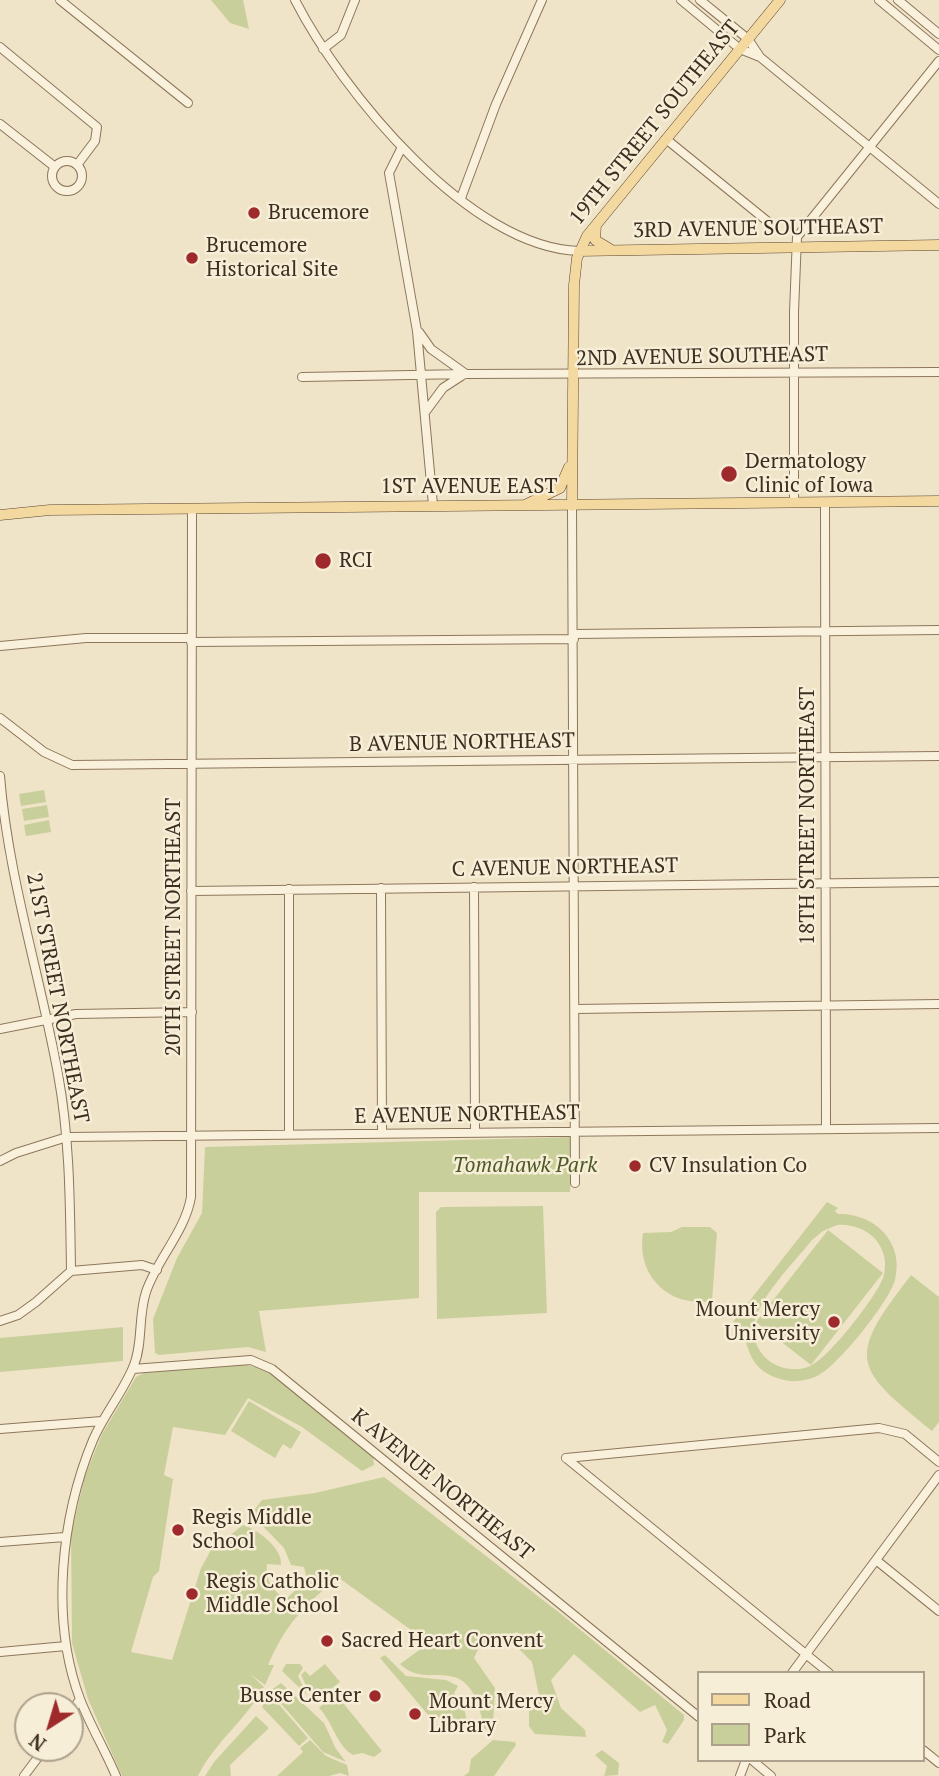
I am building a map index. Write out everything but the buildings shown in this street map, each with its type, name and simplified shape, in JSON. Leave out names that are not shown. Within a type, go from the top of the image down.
[{"type":"main road","name":"19TH STREET SOUTHEAST","points":[[572,506],[574,274],[579,251],[596,225],[780,0]]},
{"type":"main road","points":[[596,225],[595,240],[614,250]]},
{"type":"main road","name":"3RD AVENUE SOUTHEAST","points":[[579,251],[939,245]]},
{"type":"main road","name":"19TH STREET SOUTHEAST","points":[[521,507],[563,486],[573,446]]},
{"type":"main road","name":"1ST AVENUE EAST","points":[[0,515],[50,510],[939,501]]},
{"type":"street","points":[[60,0],[188,103]]},
{"type":"street","points":[[295,0],[352,92],[401,149],[461,198],[517,235],[562,250],[579,251]]},
{"type":"street","points":[[323,49],[341,35],[355,0]]},
{"type":"street","points":[[461,198],[496,104],[541,0]]},
{"type":"street","points":[[681,0],[740,49],[760,57]]},
{"type":"street","points":[[700,0],[748,39],[760,57],[939,204]]},
{"type":"street","points":[[878,0],[939,50]]},
{"type":"street","points":[[898,0],[939,34]]},
{"type":"street","points":[[1,52],[97,127],[95,141],[77,165]]},
{"type":"street","points":[[794,503],[795,246],[803,227],[939,61]]},
{"type":"street","points":[[0,124],[55,166]]},
{"type":"street","points":[[666,139],[772,225]]},
{"type":"street","points":[[401,149],[389,173],[417,331],[433,505]]},
{"type":"street","points":[[65,161],[77,165],[81,170],[81,183],[77,188],[65,192],[58,190],[51,179],[55,166],[65,161]]},
{"type":"street","points":[[417,331],[431,349],[466,373],[443,387],[425,412]]},
{"type":"street","name":"2ND AVENUE SOUTHEAST","points":[[302,377],[466,373],[573,376],[939,372]]},
{"type":"street","name":"18TH STREET NORTHEAST","points":[[825,503],[826,1129]]},
{"type":"street","points":[[572,506],[575,1183]]},
{"type":"street","name":"20TH STREET NORTHEAST","points":[[133,1369],[142,1305],[190,1205],[192,509]]},
{"type":"street","points":[[0,646],[77,638],[191,640],[939,630]]},
{"type":"street","name":"B AVENUE NORTHEAST","points":[[0,718],[44,752],[72,765],[939,756]]},
{"type":"street","name":"21ST STREET NORTHEAST","points":[[0,776],[15,876],[47,1017],[67,1137],[71,1270]]},
{"type":"street","name":"C AVENUE NORTHEAST","points":[[191,891],[939,882]]},
{"type":"street","points":[[474,887],[475,1133]]},
{"type":"street","points":[[381,888],[382,1133]]},
{"type":"street","points":[[289,889],[289,1134]]},
{"type":"street","points":[[575,1009],[939,1004]]},
{"type":"street","points":[[0,1029],[47,1017],[192,1012]]},
{"type":"street","name":"E AVENUE NORTHEAST","points":[[0,1161],[16,1153],[67,1137],[939,1128]]},
{"type":"street","points":[[0,1321],[18,1315],[71,1270],[142,1265],[157,1270]]},
{"type":"street","name":"K AVENUE NORTHEAST","points":[[133,1369],[251,1360],[272,1369],[698,1716]]},
{"type":"street","points":[[78,1692],[66,1646],[65,1536],[75,1491],[102,1421],[133,1369]]},
{"type":"street","points":[[0,1429],[102,1421]]},
{"type":"street","points":[[827,1671],[566,1458],[879,1428],[905,1434],[939,1462]]},
{"type":"street","points":[[793,1671],[939,1475]]},
{"type":"street","points":[[0,1542],[65,1536]]},
{"type":"street","points":[[876,1560],[939,1611]]},
{"type":"street","points":[[0,1652],[66,1646]]},
{"type":"street","points":[[84,1708],[116,1776]]},
{"type":"street","points":[[754,1762],[771,1776]]},
{"type":"green space","points":[[211,0],[243,0],[249,29],[230,23]]},
{"type":"green space","points":[[44,790],[46,802],[21,806],[19,794]]},
{"type":"green space","points":[[47,805],[49,817],[24,821],[22,809]]},
{"type":"green space","points":[[49,820],[51,832],[26,836],[24,825]]},
{"type":"green space","name":"Tomahawk Park","points":[[572,1137],[570,1192],[419,1192],[419,1298],[259,1311],[266,1352],[248,1347],[159,1355],[155,1353],[153,1319],[177,1258],[202,1213],[205,1147]]},
{"type":"green space","points":[[827,1202],[838,1208],[835,1211],[838,1214],[851,1215],[874,1224],[891,1242],[897,1266],[891,1290],[874,1317],[850,1346],[819,1375],[793,1381],[782,1380],[766,1373],[753,1359],[739,1328],[733,1322]],"holes":[[[837,1225],[848,1225],[866,1232],[880,1245],[885,1264],[880,1284],[852,1325],[818,1361],[806,1368],[797,1369],[774,1364],[763,1355],[755,1338],[755,1323],[759,1310],[775,1284],[812,1240]]]},
{"type":"green space","points":[[543,1206],[547,1313],[437,1319],[436,1212],[441,1207]]},
{"type":"green space","points":[[682,1227],[710,1227],[717,1233],[712,1301],[696,1302],[669,1294],[650,1275],[645,1263],[643,1233],[671,1232]]},
{"type":"green space","points":[[828,1230],[883,1273],[811,1365],[756,1322]]},
{"type":"green space","points":[[911,1275],[939,1297],[939,1422],[932,1431],[886,1391],[874,1376],[867,1360],[868,1344],[876,1326]]},
{"type":"green space","points":[[123,1327],[123,1361],[0,1372],[0,1338]]},
{"type":"green space","name":"Regis Catholic Middle School","points":[[240,1364],[261,1368],[276,1377],[373,1455],[374,1465],[362,1471],[302,1427],[248,1398],[225,1435],[173,1427],[164,1475],[173,1479],[159,1571],[153,1577],[131,1652],[172,1660],[201,1568],[211,1550],[243,1525],[262,1535],[278,1552],[281,1565],[267,1564],[267,1575],[285,1600],[307,1579],[304,1567],[291,1565],[284,1548],[251,1514],[262,1500],[315,1493],[384,1477],[561,1614],[684,1715],[684,1720],[668,1744],[662,1742],[667,1730],[655,1705],[640,1712],[574,1654],[551,1680],[561,1708],[585,1730],[586,1737],[535,1734],[529,1726],[529,1707],[540,1700],[532,1662],[512,1642],[521,1637],[517,1632],[479,1647],[474,1658],[495,1688],[493,1725],[488,1731],[484,1728],[477,1702],[469,1687],[459,1679],[412,1672],[400,1664],[429,1643],[339,1578],[316,1597],[289,1627],[268,1665],[274,1665],[265,1685],[250,1674],[264,1687],[198,1776],[122,1776],[88,1699],[72,1643],[71,1534],[85,1476],[102,1434],[136,1377],[144,1373]]},
{"type":"green space","points":[[249,1401],[301,1432],[291,1449],[283,1444],[275,1458],[231,1431]]},
{"type":"green space","points":[[385,1655],[406,1676],[446,1680],[458,1686],[454,1693],[463,1706],[467,1720],[429,1716],[380,1658]]},
{"type":"green space","points":[[286,1664],[300,1664],[303,1668],[298,1676],[307,1695],[282,1671]]},
{"type":"green space","points":[[325,1664],[340,1682],[314,1702],[301,1675],[305,1671],[310,1676]]},
{"type":"green space","points":[[281,1683],[324,1723],[336,1749],[346,1762],[323,1752],[270,1691]]},
{"type":"green space","points":[[269,1693],[308,1738],[299,1746],[262,1707]]},
{"type":"green space","points":[[335,1693],[382,1751],[374,1757],[362,1753],[353,1755],[347,1751],[319,1708]]},
{"type":"green space","points":[[256,1716],[269,1728],[230,1765],[231,1776],[205,1776],[214,1762]]},
{"type":"green space","points":[[310,1740],[326,1756],[347,1765],[349,1776],[340,1773],[329,1776],[277,1776],[303,1752],[300,1748]]},
{"type":"green space","points":[[493,1740],[515,1742],[516,1745],[494,1776],[464,1776],[469,1772],[471,1759]]},
{"type":"green space","points":[[602,1750],[619,1763],[618,1775],[604,1776],[607,1766],[595,1755]]},
{"type":"place","name":"Brucemore","points":[[254,213]]},
{"type":"place","name":"Brucemore Historical Site","points":[[192,258]]},
{"type":"place","name":"Dermatology Clinic of Iowa","points":[[729,474]]},
{"type":"place","name":"RCI","points":[[323,561]]},
{"type":"place","name":"CV Insulation Co","points":[[635,1166]]},
{"type":"place","name":"Mount Mercy University","points":[[834,1322]]},
{"type":"place","name":"Regis Middle School","points":[[178,1530]]},
{"type":"place","name":"Regis Catholic Middle School","points":[[192,1594]]},
{"type":"place","name":"Sacred Heart Convent","points":[[327,1641]]},
{"type":"place","name":"Busse Center","points":[[375,1696]]},
{"type":"place","name":"Mount Mercy Library","points":[[415,1714]]}]
